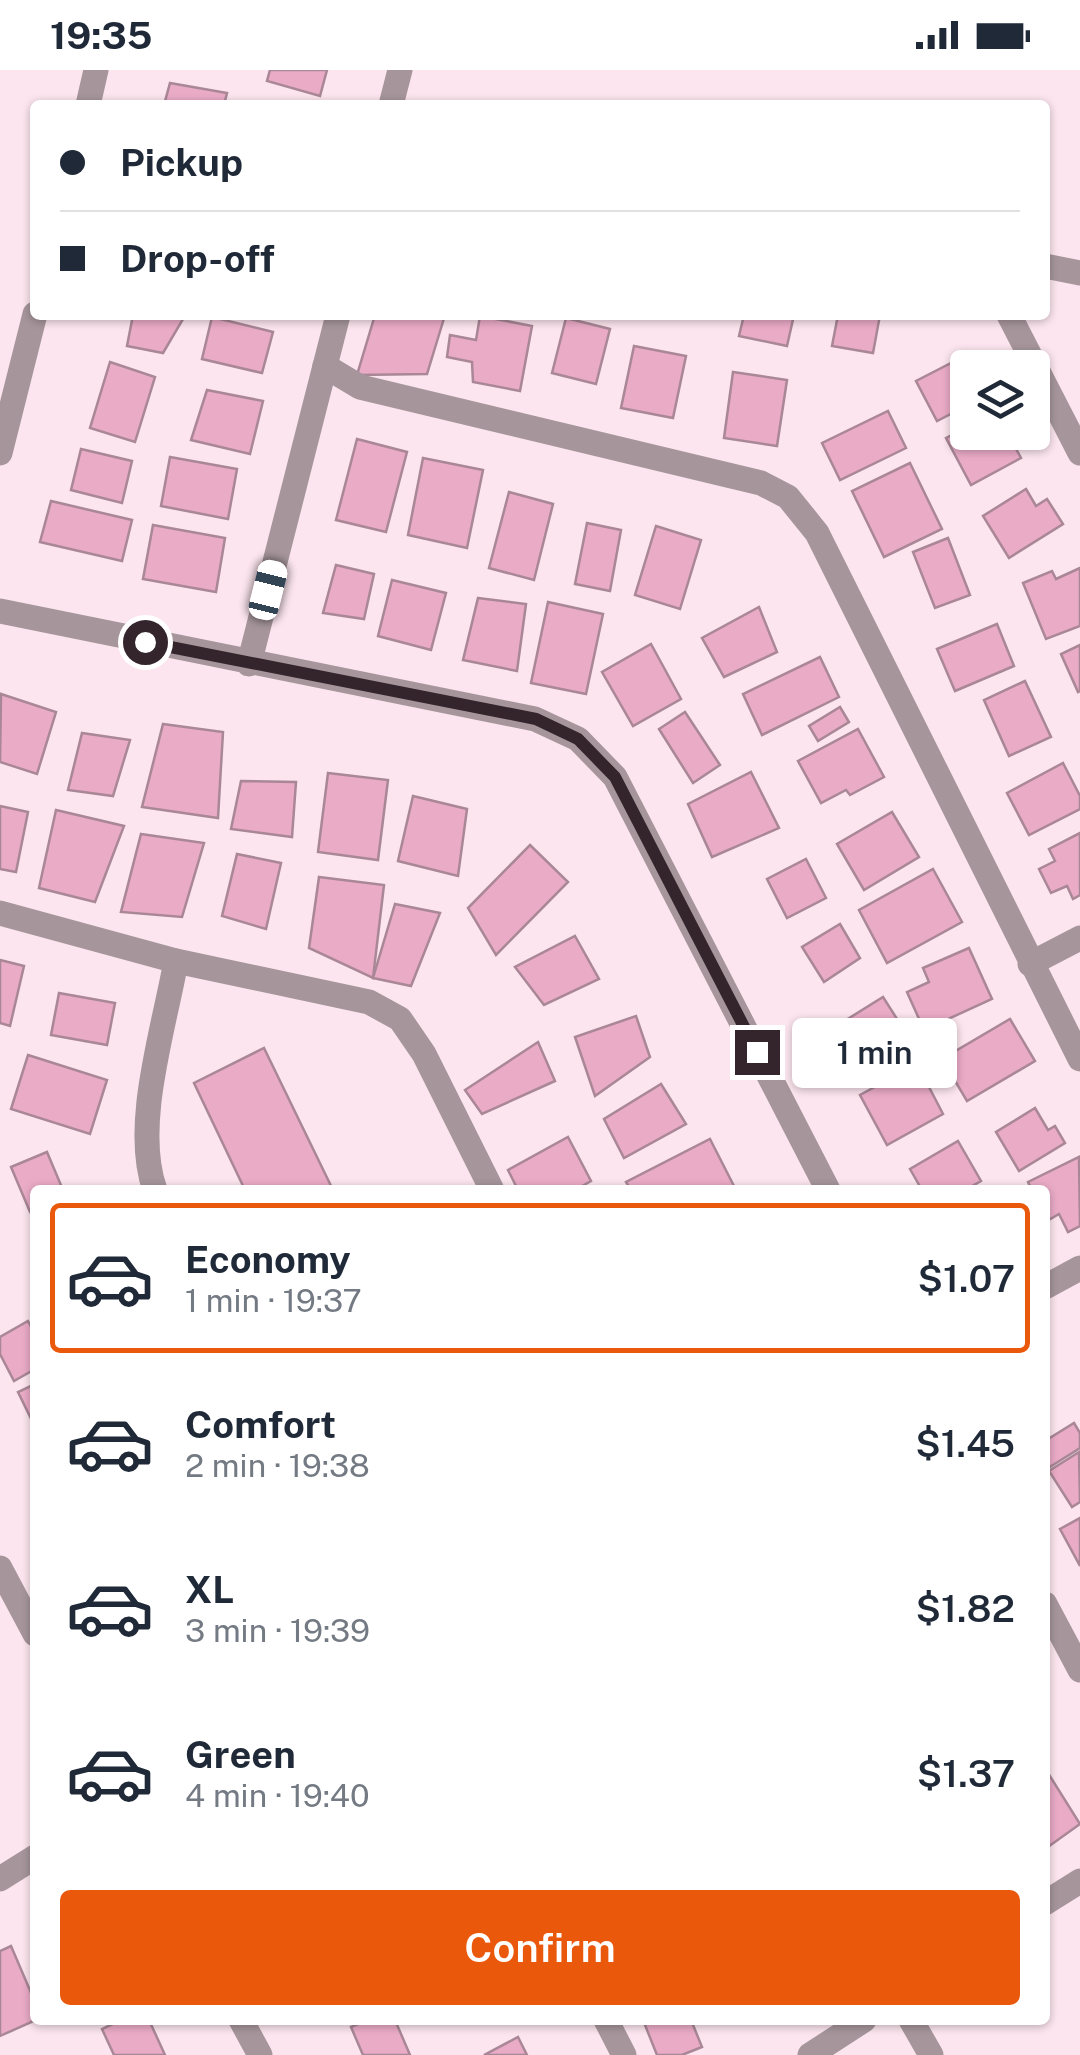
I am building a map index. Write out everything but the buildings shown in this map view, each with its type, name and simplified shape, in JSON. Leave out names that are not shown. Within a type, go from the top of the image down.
[{"type":"street","points":[[89,100],[96,70]]},
{"type":"street","points":[[392,100],[400,70]]},
{"type":"street","points":[[1050,267],[1080,273]]},
{"type":"street","points":[[0,453],[33,320]]},
{"type":"street","points":[[249,664],[337,320]]},
{"type":"street","points":[[1012,320],[1080,454]]},
{"type":"street","points":[[325,366],[360,387],[761,482],[788,497],[816,533],[1080,1059]]},
{"type":"street","points":[[0,611],[536,719],[578,739],[615,777],[825,1185]]},
{"type":"street","points":[[0,913],[176,961],[369,1002],[400,1019],[424,1054],[490,1185]]},
{"type":"street","points":[[1030,964],[1080,938]]},
{"type":"street","points":[[153,1185],[146,1164],[147,1128],[176,961]]},
{"type":"street","points":[[1050,1284],[1080,1268]]},
{"type":"street","points":[[0,1568],[30,1620]]},
{"type":"street","points":[[1050,1613],[1080,1670]]},
{"type":"street","points":[[0,1879],[30,1861]]},
{"type":"street","points":[[1050,1900],[1080,1880]]},
{"type":"street","points":[[244,2025],[260,2055]]},
{"type":"street","points":[[609,2025],[624,2055]]},
{"type":"street","points":[[810,2055],[856,2025]]},
{"type":"street","points":[[914,2025],[931,2055]]},
{"type":"route","points":[[145,642],[536,719],[578,739],[615,777],[757,1052]]}]
